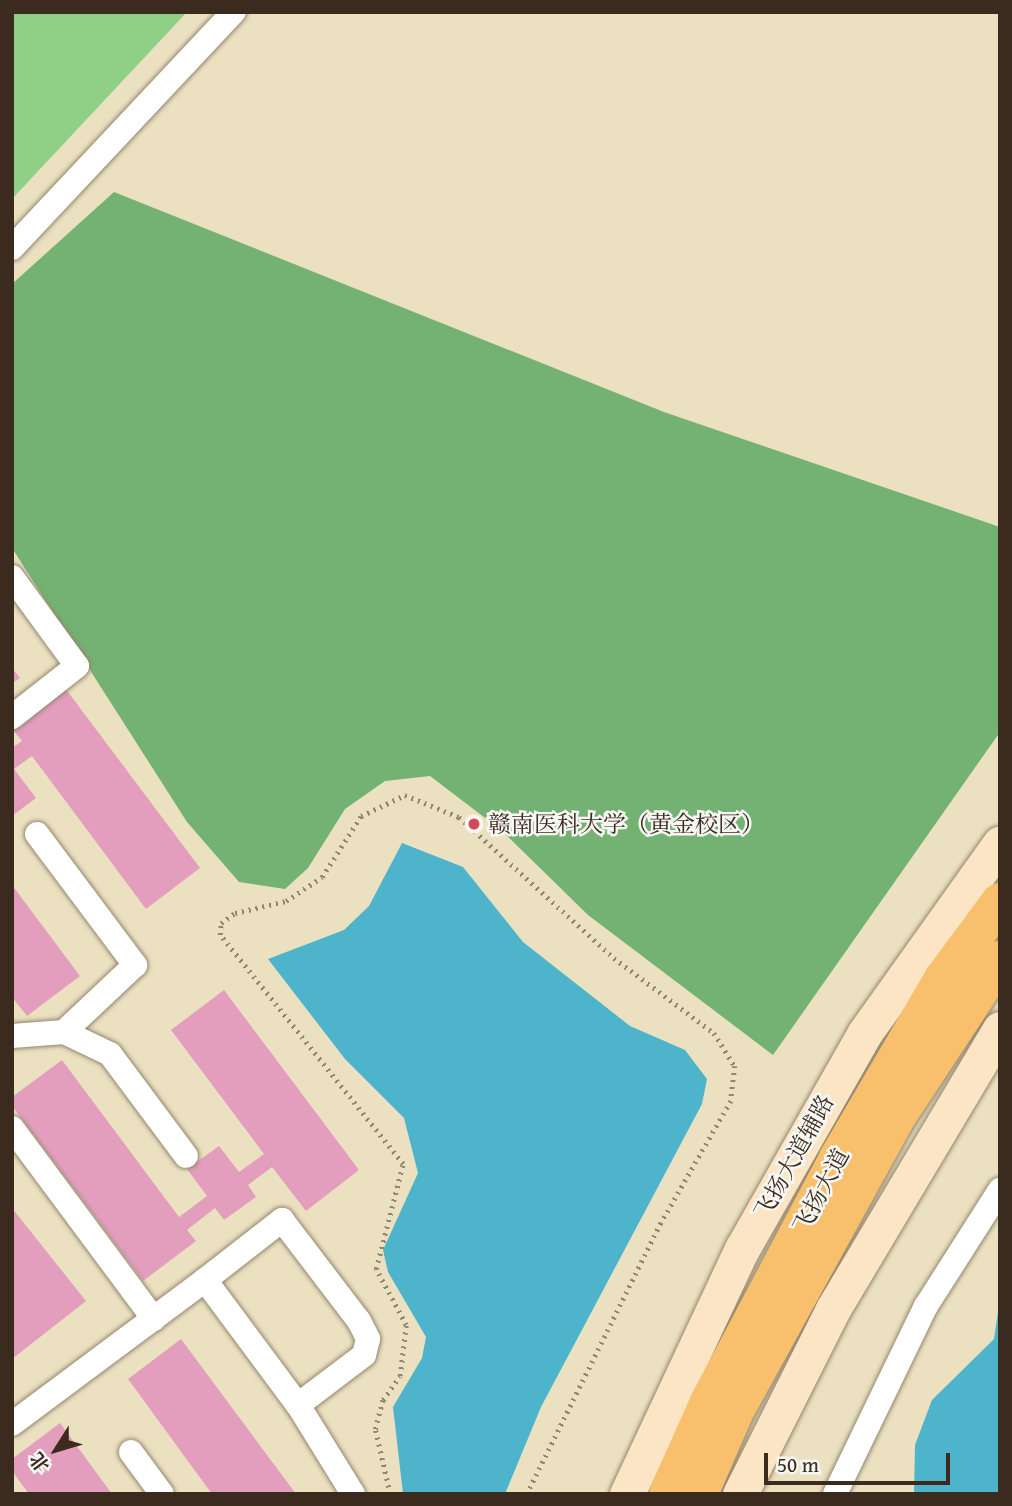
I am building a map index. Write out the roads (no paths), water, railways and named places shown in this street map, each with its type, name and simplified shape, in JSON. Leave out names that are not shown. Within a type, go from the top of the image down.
[{"type":"main road","name":"飞扬大道","points":[[668,1494],[709,1402],[838,1158],[943,979],[1000,902]]},
{"type":"main road","name":"飞扬大道","points":[[699,1494],[735,1411],[898,1115],[1000,960]]},
{"type":"street","points":[[12,247],[234,12]]},
{"type":"street","points":[[12,577],[77,666],[12,717]]},
{"type":"street","points":[[37,834],[135,965],[64,1032]]},
{"type":"street","name":"飞扬大道辅路","points":[[627,1494],[742,1249],[864,1034],[958,896],[1000,843]]},
{"type":"street","points":[[943,979],[958,896]]},
{"type":"street","points":[[12,1036],[64,1032],[110,1054],[186,1156]]},
{"type":"street","points":[[898,1115],[995,1036]]},
{"type":"street","points":[[740,1494],[834,1309],[995,1036]]},
{"type":"street","points":[[12,1128],[154,1319]]},
{"type":"street","points":[[742,1249],[838,1158]]},
{"type":"street","points":[[835,1494],[926,1306],[1000,1190]]},
{"type":"street","points":[[12,1424],[282,1220],[359,1321],[368,1339],[364,1355],[298,1405]]},
{"type":"street","points":[[205,1280],[298,1405],[353,1494]]},
{"type":"street","points":[[131,1452],[162,1494]]},
{"type":"water","points":[[402,843],[463,867],[523,942],[630,1026],[685,1050],[707,1079],[702,1104],[541,1407],[505,1494],[403,1494],[393,1407],[422,1358],[426,1337],[388,1272],[383,1250],[418,1173],[404,1118],[345,1059],[268,959],[344,930],[369,906]]},
{"type":"water","points":[[1000,1298],[1000,1494],[914,1494],[915,1445],[932,1400],[994,1339]]},
{"type":"place","name":"赣南医科大学（黄金校区）","points":[[474,824]]}]
